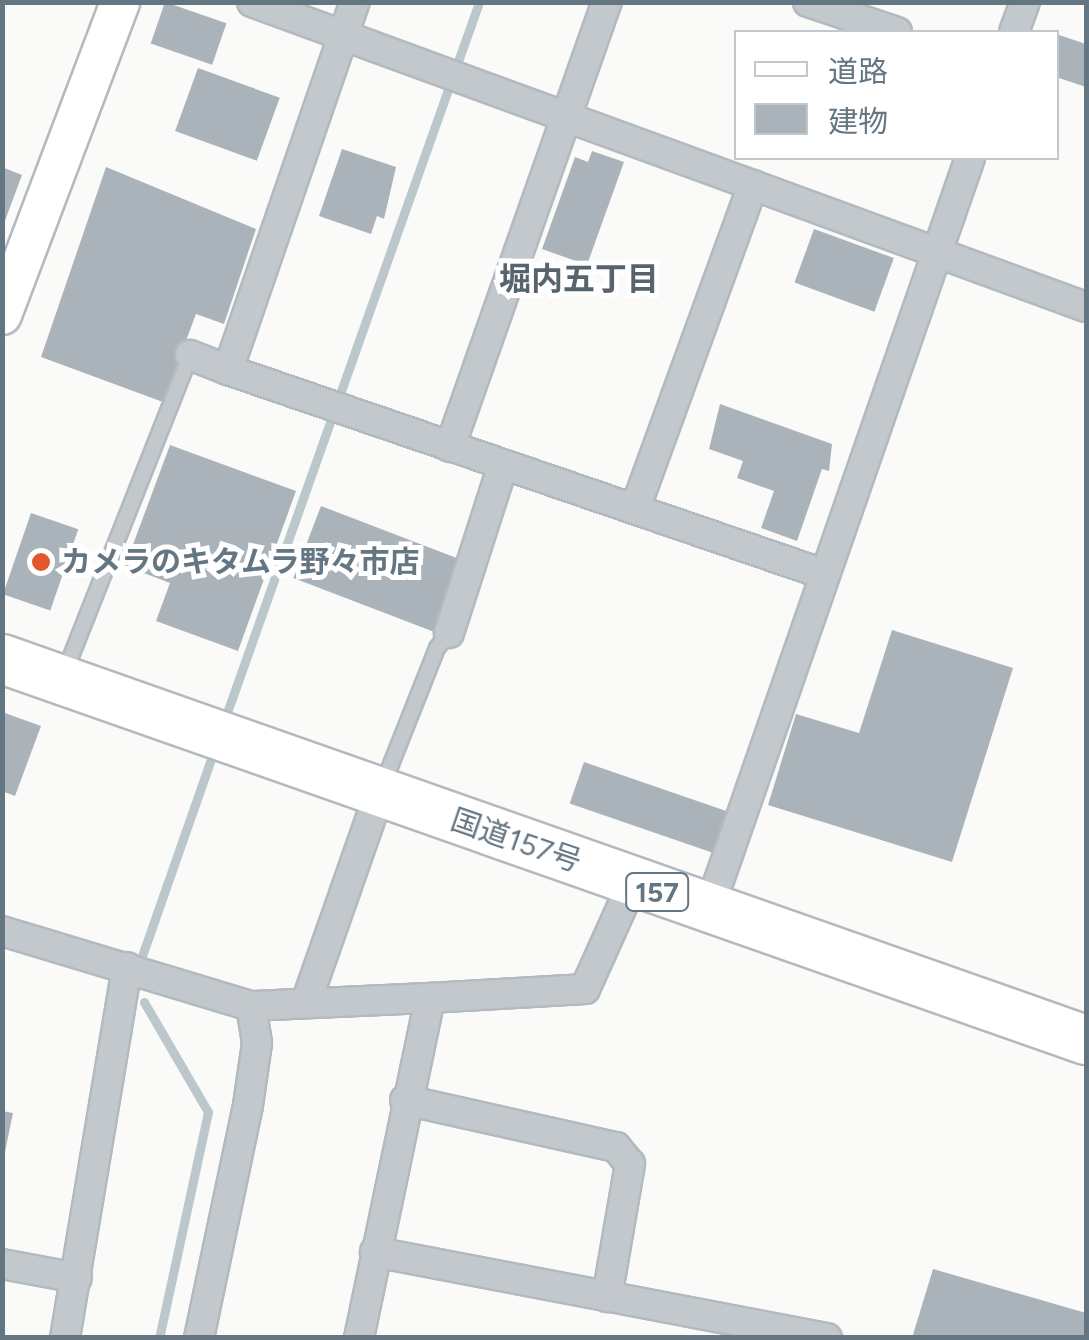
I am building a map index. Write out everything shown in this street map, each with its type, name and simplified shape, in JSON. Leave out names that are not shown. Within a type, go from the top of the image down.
[{"type":"highway","name":"国道157号","points":[[2,659],[708,912],[1086,1040]]},
{"type":"street","points":[[2,316],[120,2]]},
{"type":"street","points":[[252,2],[1086,307]]},
{"type":"street","points":[[228,370],[355,2]]},
{"type":"street","points":[[450,447],[607,2]]},
{"type":"street","points":[[1015,30],[1024,2]]},
{"type":"street","points":[[824,5],[892,30]]},
{"type":"street","points":[[708,912],[969,160]]},
{"type":"street","points":[[635,510],[753,184]]},
{"type":"street","points":[[190,355],[824,574]]},
{"type":"street","points":[[449,633],[503,465]]},
{"type":"street","points":[[306,1000],[379,794]]},
{"type":"street","points":[[2,931],[252,1006],[306,1000],[584,989],[632,882]]},
{"type":"street","points":[[66,1338],[127,968]]},
{"type":"street","points":[[358,1338],[405,1100],[430,998]]},
{"type":"street","points":[[198,1338],[248,1104],[257,1043],[252,1006]]},
{"type":"street","points":[[405,1100],[616,1147],[630,1164],[607,1297]]},
{"type":"street","points":[[375,1252],[827,1338]]},
{"type":"street","points":[[2,1264],[77,1278]]},
{"type":"lane","points":[[62,680],[190,355]]},
{"type":"lane","points":[[379,794],[436,648],[449,633]]},
{"type":"building","points":[[165,2],[226,23],[212,65],[151,44]]},
{"type":"building","points":[[1059,35],[1086,44],[1086,87],[1059,78]]},
{"type":"building","points":[[198,68],[280,98],[257,161],[175,131]]},
{"type":"building","points":[[342,149],[396,167],[384,219],[377,216],[371,234],[319,216]]},
{"type":"building","points":[[592,151],[624,162],[587,265],[542,249],[575,157],[588,162]]},
{"type":"building","points":[[2,167],[22,175],[3,226],[2,225]]},
{"type":"building","points":[[106,167],[256,229],[224,324],[196,314],[163,402],[41,357]]},
{"type":"building","points":[[814,229],[894,258],[874,312],[795,283]]},
{"type":"building","points":[[720,404],[832,444],[829,471],[822,469],[797,541],[761,528],[774,491],[737,478],[743,461],[709,449]]},
{"type":"building","points":[[170,445],[296,491],[238,651],[156,621],[170,583],[125,566]]},
{"type":"building","points":[[321,506],[462,560],[434,632],[293,578]]},
{"type":"building","name":"カメラのキタムラ野々市店","points":[[31,513],[78,529],[50,611],[3,594]]},
{"type":"building","points":[[892,630],[1013,668],[952,862],[768,805],[796,714],[859,733]]},
{"type":"building","points":[[2,712],[41,726],[15,796],[2,791]]},
{"type":"building","points":[[584,762],[728,811],[713,853],[570,804]]},
{"type":"building","points":[[2,1111],[13,1113],[4,1157],[2,1156]]},
{"type":"building","points":[[933,1269],[1086,1313],[1086,1338],[912,1338]]},
{"type":"waterway","points":[[224,721],[479,2]]},
{"type":"waterway","points":[[142,956],[214,750]]},
{"type":"waterway","points":[[144,1002],[208,1112],[159,1338]]},
{"type":"place","name":"カメラのキタムラ野々市店","points":[[41,562]]},
{"type":"district","name":"堀内五丁目","points":[[579,279]]}]
